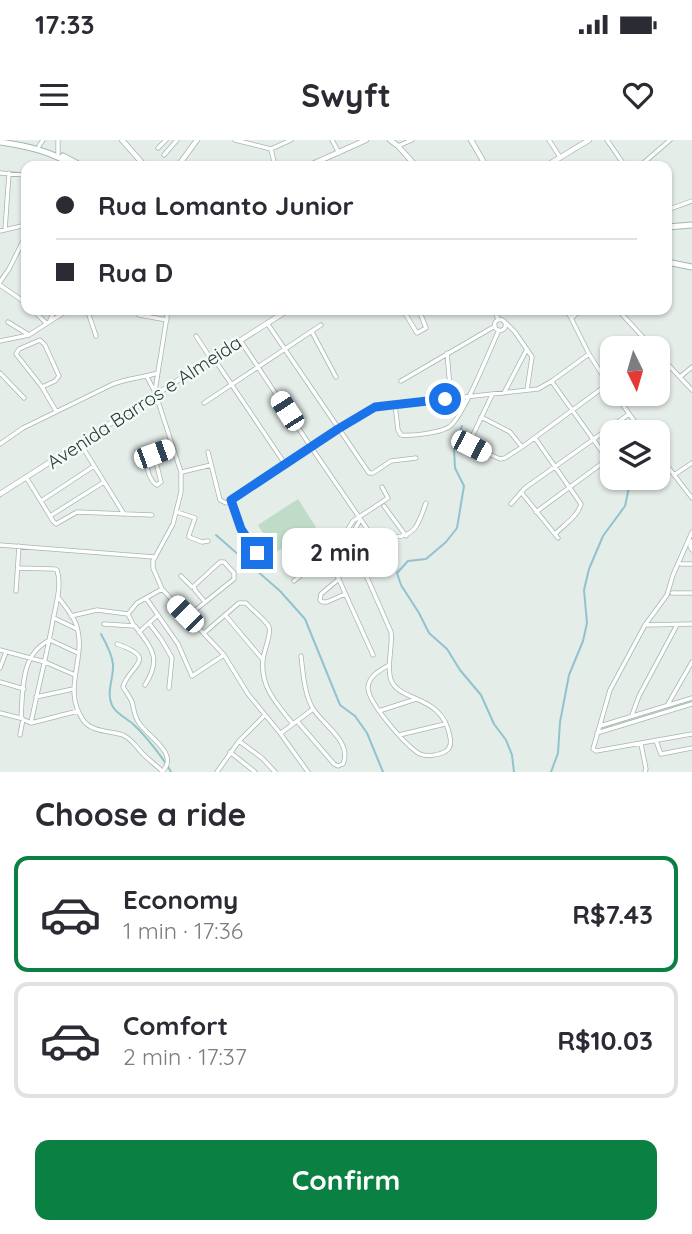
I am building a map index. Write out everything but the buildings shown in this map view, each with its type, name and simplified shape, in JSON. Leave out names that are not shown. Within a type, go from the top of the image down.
[{"type":"main road","points":[[9,140],[39,146],[71,161]]},
{"type":"main road","points":[[0,142],[29,147],[60,156],[67,161]]},
{"type":"main road","points":[[672,227],[692,225]]},
{"type":"main road","points":[[672,263],[692,267]]},
{"type":"street","points":[[39,146],[43,140]]},
{"type":"street","points":[[58,140],[62,161]]},
{"type":"street","points":[[122,140],[141,161]]},
{"type":"street","points":[[158,148],[166,140]]},
{"type":"street","points":[[164,155],[177,140]]},
{"type":"street","points":[[182,161],[197,140]]},
{"type":"street","points":[[235,140],[271,149],[291,140]]},
{"type":"street","points":[[332,140],[339,153]]},
{"type":"street","points":[[320,161],[366,140]]},
{"type":"street","points":[[390,140],[411,161]]},
{"type":"street","points":[[398,146],[403,141],[412,140]]},
{"type":"street","points":[[471,140],[483,161]]},
{"type":"street","points":[[549,140],[560,158]]},
{"type":"street","points":[[555,161],[589,140]]},
{"type":"street","points":[[607,140],[622,161]]},
{"type":"street","points":[[646,161],[670,140]]},
{"type":"street","points":[[271,149],[274,161]]},
{"type":"street","points":[[0,173],[21,174]]},
{"type":"street","points":[[9,173],[2,231],[21,226]]},
{"type":"street","points":[[672,208],[692,201]]},
{"type":"street","points":[[21,245],[0,284],[21,299]]},
{"type":"street","points":[[39,315],[48,322]]},
{"type":"street","points":[[48,322],[52,315]]},
{"type":"street","points":[[1,339],[29,335],[60,315]]},
{"type":"street","points":[[90,315],[96,336]]},
{"type":"street","points":[[144,315],[167,320]]},
{"type":"street","points":[[156,394],[168,315]]},
{"type":"street","name":"Avenida Barros e Almeida","points":[[0,494],[280,315]]},
{"type":"street","points":[[406,315],[417,333],[426,328],[421,315]]},
{"type":"street","points":[[394,404],[397,430],[401,435],[447,428],[458,418],[468,397],[497,328],[496,315]]},
{"type":"street","points":[[570,315],[600,371]]},
{"type":"street","points":[[572,318],[575,315]]},
{"type":"street","points":[[623,315],[642,336]]},
{"type":"street","points":[[498,320],[502,319],[506,323],[533,360],[527,390]]},
{"type":"street","points":[[8,322],[29,335]]},
{"type":"street","points":[[267,323],[369,473],[391,461],[416,458]]},
{"type":"street","points":[[401,381],[447,353],[497,328],[504,329],[506,323]]},
{"type":"street","points":[[204,403],[321,325]]},
{"type":"street","points":[[312,332],[335,377]]},
{"type":"street","points":[[196,336],[285,464]]},
{"type":"street","points":[[42,387],[59,376],[40,340],[16,352],[56,411]]},
{"type":"street","points":[[240,340],[374,537],[406,536],[414,530],[426,503]]},
{"type":"street","points":[[504,393],[527,349]]},
{"type":"street","points":[[447,353],[451,399]]},
{"type":"street","points":[[208,452],[220,500],[226,503],[375,407],[538,388],[589,354]]},
{"type":"street","points":[[670,367],[692,390]]},
{"type":"street","points":[[680,377],[692,367]]},
{"type":"street","points":[[0,373],[24,398]]},
{"type":"street","points":[[0,444],[23,428],[118,382],[158,373]]},
{"type":"street","points":[[147,377],[156,394],[181,472],[182,487],[171,528],[154,557],[152,566],[162,589],[224,654],[248,694],[309,772]]},
{"type":"street","points":[[552,381],[600,449]]},
{"type":"street","points":[[492,395],[470,441],[471,446],[500,460],[600,390]]},
{"type":"street","points":[[624,406],[633,420]]},
{"type":"street","points":[[511,504],[525,488],[629,414]]},
{"type":"street","points":[[481,417],[510,432],[522,447]]},
{"type":"street","points":[[521,492],[556,536],[581,507],[580,501],[535,438]]},
{"type":"street","points":[[80,443],[124,514]]},
{"type":"street","points":[[154,454],[161,482],[157,485],[152,481],[145,459],[148,456],[173,447]]},
{"type":"street","points":[[674,475],[692,463]]},
{"type":"street","points":[[181,472],[211,465]]},
{"type":"street","points":[[41,501],[94,466]]},
{"type":"street","points":[[536,512],[600,466]]},
{"type":"street","points":[[670,470],[692,498]]},
{"type":"street","points":[[26,477],[57,524],[77,513],[152,515]]},
{"type":"street","points":[[50,516],[104,482]]},
{"type":"street","points":[[294,581],[339,543],[350,525],[388,498],[382,487]]},
{"type":"street","points":[[231,500],[241,529],[253,548],[270,562]]},
{"type":"street","points":[[384,506],[406,536]]},
{"type":"street","points":[[177,512],[195,518],[188,535],[190,537],[202,542],[208,541]]},
{"type":"street","points":[[359,518],[352,535],[352,543],[391,632],[390,678],[396,688],[435,708],[450,733],[450,748],[429,756],[421,754],[379,711],[369,693],[369,683],[376,673],[389,665]]},
{"type":"street","points":[[692,532],[667,595],[645,625],[610,690],[593,749],[596,751],[692,734]]},
{"type":"street","points":[[692,541],[692,550]]},
{"type":"street","points":[[0,545],[154,557]]},
{"type":"street","points":[[16,591],[19,546]]},
{"type":"street","points":[[327,553],[373,655]]},
{"type":"street","points":[[188,616],[234,579],[234,573],[224,562],[220,562],[195,584],[194,589]]},
{"type":"street","points":[[681,564],[692,564]]},
{"type":"street","points":[[18,568],[57,570],[59,575],[50,640],[31,723]]},
{"type":"street","points":[[181,576],[205,602]]},
{"type":"street","points":[[339,579],[321,594],[320,600],[327,602],[346,594]]},
{"type":"street","points":[[128,614],[136,605],[162,589]]},
{"type":"street","points":[[673,593],[692,593]]},
{"type":"street","points":[[58,597],[77,629],[79,653],[73,688],[74,702],[83,720],[91,727],[129,739],[163,772],[168,762],[166,752],[139,723],[131,699],[125,691],[127,677],[136,670],[139,660],[135,652],[117,644]]},
{"type":"street","points":[[146,598],[178,644],[192,676],[224,654]]},
{"type":"street","points":[[204,634],[243,602],[270,629],[263,660],[264,681],[268,692],[338,766],[343,764],[345,754],[342,744],[313,709],[306,688],[301,656]]},
{"type":"street","points":[[71,616],[97,610],[128,614]]},
{"type":"street","points":[[128,614],[155,662],[145,685]]},
{"type":"street","points":[[139,632],[158,615]]},
{"type":"street","points":[[225,615],[263,660]]},
{"type":"street","points":[[54,618],[77,629]]},
{"type":"street","points":[[149,623],[172,658],[169,688]]},
{"type":"street","points":[[104,624],[135,626]]},
{"type":"street","points":[[645,625],[692,624]]},
{"type":"street","points":[[632,715],[639,696],[677,625]]},
{"type":"street","points":[[50,640],[79,653]]},
{"type":"street","points":[[20,735],[26,666],[41,645],[50,640]]},
{"type":"street","points":[[0,650],[45,662],[75,675]]},
{"type":"street","points":[[0,668],[6,652]]},
{"type":"street","points":[[668,704],[692,662]]},
{"type":"street","points":[[0,682],[24,688]]},
{"type":"street","points":[[36,697],[73,688]]},
{"type":"street","points":[[599,726],[692,698]]},
{"type":"street","points":[[379,711],[418,699]]},
{"type":"street","points":[[597,733],[692,704]]},
{"type":"street","points":[[280,733],[313,709]]},
{"type":"street","points":[[0,713],[31,723],[78,711]]},
{"type":"street","points":[[217,772],[239,741],[264,716]]},
{"type":"street","points":[[400,735],[446,724]]},
{"type":"street","points":[[239,741],[262,758],[275,772]]},
{"type":"street","points":[[656,741],[661,754],[692,748]]},
{"type":"street","points":[[641,744],[645,772]]},
{"type":"street","points":[[230,752],[255,772]]},
{"type":"green space","points":[[298,499],[316,527],[275,553],[258,525]]},
{"type":"green space","points":[[692,698],[692,703],[598,732],[600,726]]},
{"type":"waterway","points":[[462,426],[454,449],[455,468],[464,486],[457,528],[446,542],[426,559],[408,561],[397,573],[401,585],[429,633],[447,649],[481,695],[494,724],[506,740],[512,755],[514,772]]},
{"type":"waterway","points":[[551,772],[558,753],[560,722],[569,675],[583,641],[587,623],[584,590],[589,569],[603,536],[625,506],[628,490]]},
{"type":"waterway","points":[[216,535],[280,591],[305,619],[340,705],[355,716],[367,733],[383,772]]},
{"type":"waterway","points":[[101,634],[112,660],[110,696],[113,707],[143,735],[171,772]]},
{"type":"route","points":[[257,553],[241,529],[231,500],[375,407],[445,399]]}]
